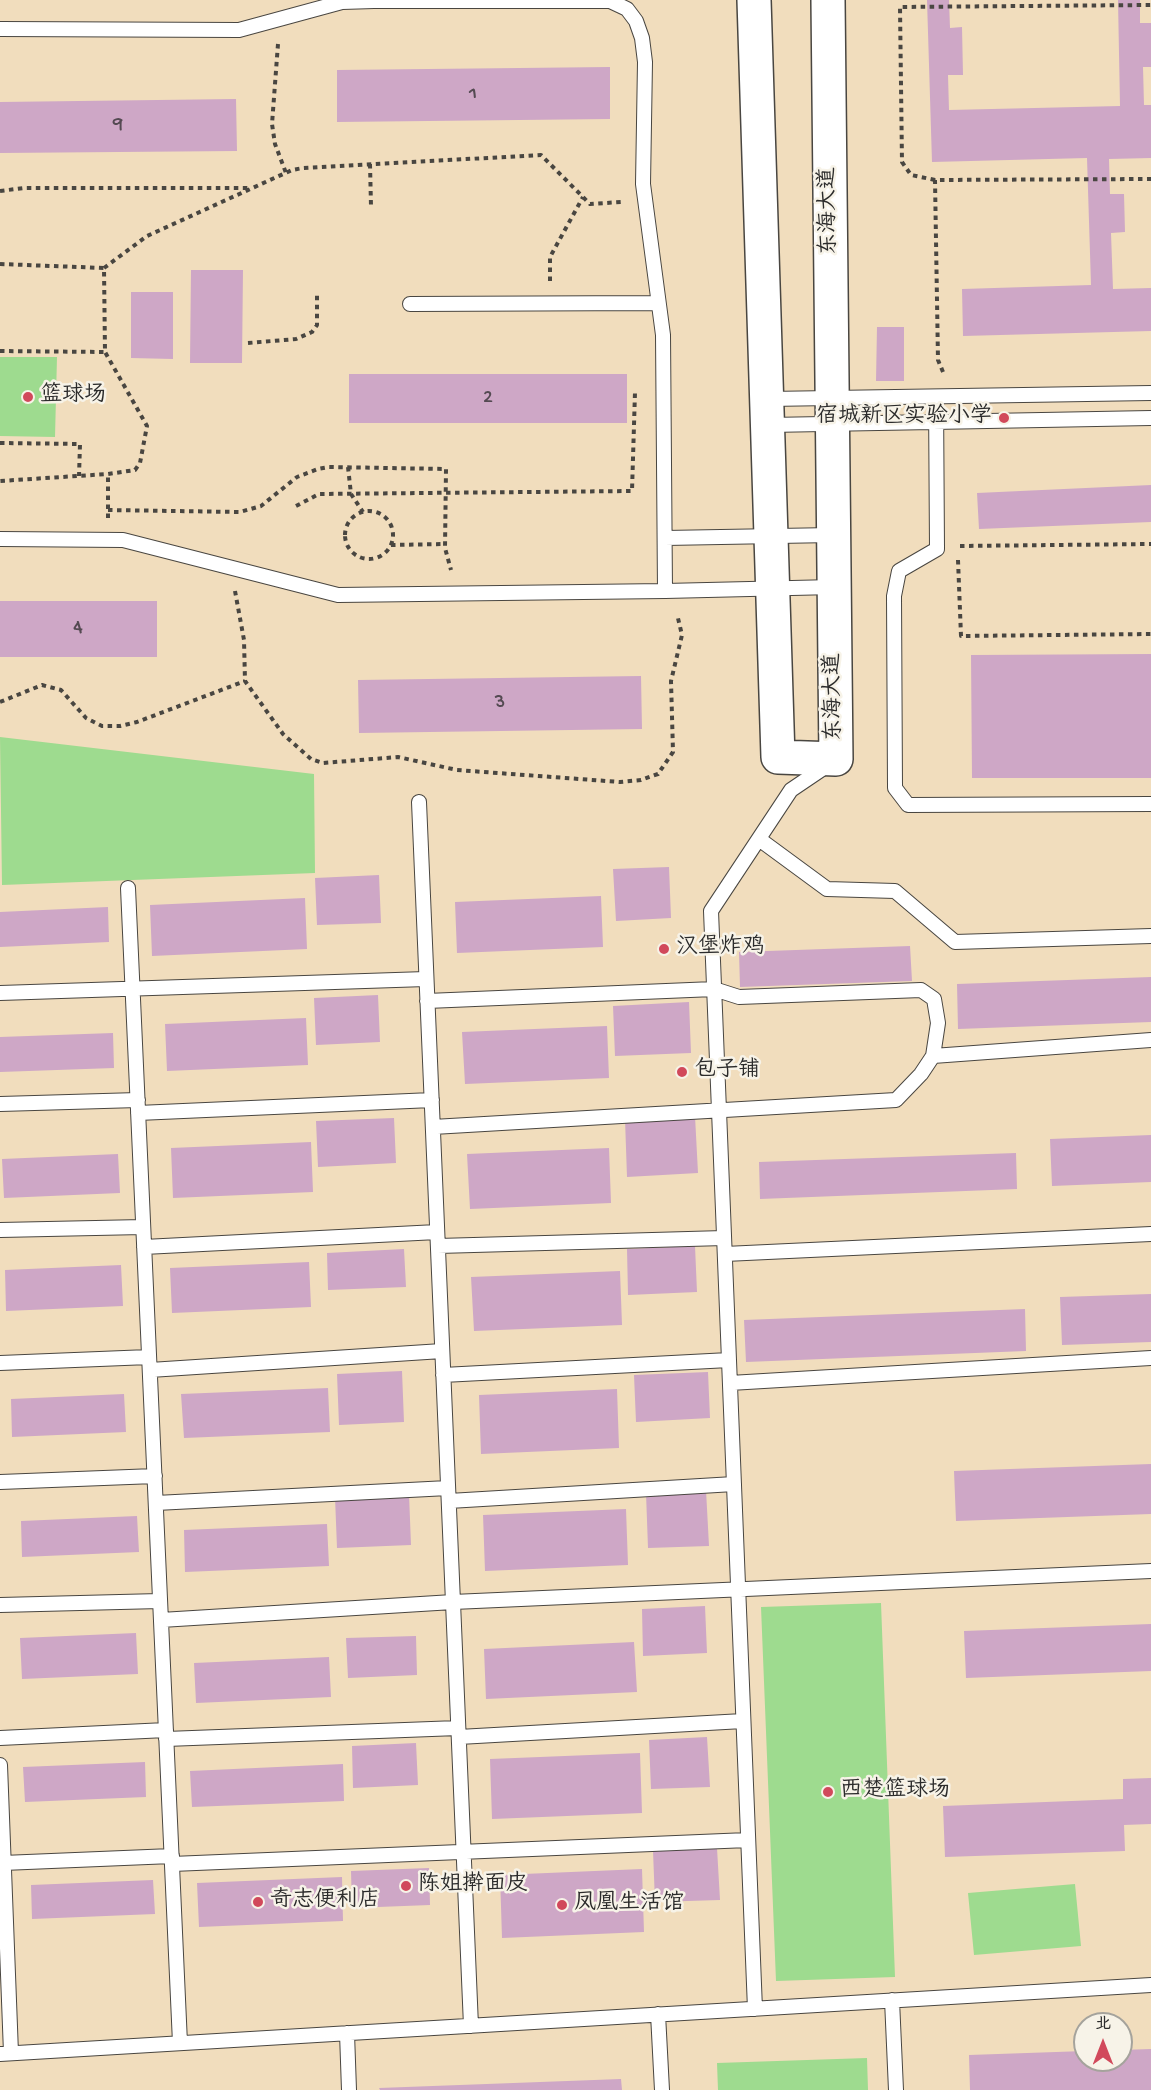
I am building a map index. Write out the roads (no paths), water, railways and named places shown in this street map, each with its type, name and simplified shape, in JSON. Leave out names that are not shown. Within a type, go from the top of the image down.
[{"type":"street","name":"东海大道","points":[[754,0],[778,757],[836,759],[828,0]]},
{"type":"lane","points":[[0,29],[238,30],[342,2],[610,1],[627,9],[636,21],[642,38],[645,62],[645,201],[663,335],[665,538],[671,591]]},
{"type":"lane","points":[[410,304],[658,303]]},
{"type":"lane","points":[[768,412],[832,411],[954,396],[1151,393]]},
{"type":"lane","points":[[936,397],[937,549],[899,571],[894,596],[895,788],[908,805],[1151,804]]},
{"type":"lane","points":[[768,412],[832,411],[936,422],[1151,418]]},
{"type":"lane","points":[[665,538],[833,535]]},
{"type":"lane","points":[[0,539],[123,540],[338,596],[834,587]]},
{"type":"lane","points":[[754,2009],[711,911],[791,790],[836,759]]},
{"type":"lane","points":[[419,802],[471,2026]]},
{"type":"lane","points":[[759,839],[827,889],[895,891],[955,942],[1151,936]]},
{"type":"lane","points":[[128,888],[180,2043]]},
{"type":"lane","points":[[0,993],[426,979]]},
{"type":"lane","points":[[427,1001],[714,989],[739,997],[921,990],[934,999],[938,1023],[933,1056],[921,1074],[896,1100],[433,1127]]},
{"type":"lane","points":[[933,1056],[1151,1040]]},
{"type":"lane","points":[[0,1104],[138,1107],[432,1100]]},
{"type":"lane","points":[[0,1230],[143,1227]]},
{"type":"lane","points":[[725,1254],[1151,1234]]},
{"type":"lane","points":[[144,1247],[437,1239],[724,1238]]},
{"type":"lane","points":[[0,1363],[150,1363],[442,1351]]},
{"type":"lane","points":[[730,1383],[1151,1358]]},
{"type":"lane","points":[[443,1375],[729,1359]]},
{"type":"lane","points":[[0,1482],[154,1476]]},
{"type":"lane","points":[[156,1503],[734,1484]]},
{"type":"lane","points":[[161,1620],[453,1602],[1151,1571]]},
{"type":"lane","points":[[0,1605],[160,1601]]},
{"type":"lane","points":[[0,1738],[166,1734],[458,1732],[743,1721]]},
{"type":"lane","points":[[0,1765],[6,2054],[1151,1984]]},
{"type":"lane","points":[[3,1863],[464,1852],[748,1840]]},
{"type":"lane","points":[[892,2000],[896,2090]]},
{"type":"lane","points":[[658,2014],[662,2090]]},
{"type":"lane","points":[[346,2033],[350,2090]]},
{"type":"place","name":"篮球场","points":[[28,397]]},
{"type":"place","name":"宿城新区实验小学","points":[[1004,418]]},
{"type":"place","name":"汉堡炸鸡","points":[[664,949]]},
{"type":"place","name":"包子铺","points":[[682,1072]]},
{"type":"place","name":"西楚篮球场","points":[[828,1792]]},
{"type":"place","name":"陈姐擀面皮","points":[[406,1886]]},
{"type":"place","name":"奇志便利店","points":[[258,1902]]},
{"type":"place","name":"凤凰生活馆","points":[[562,1905]]}]
